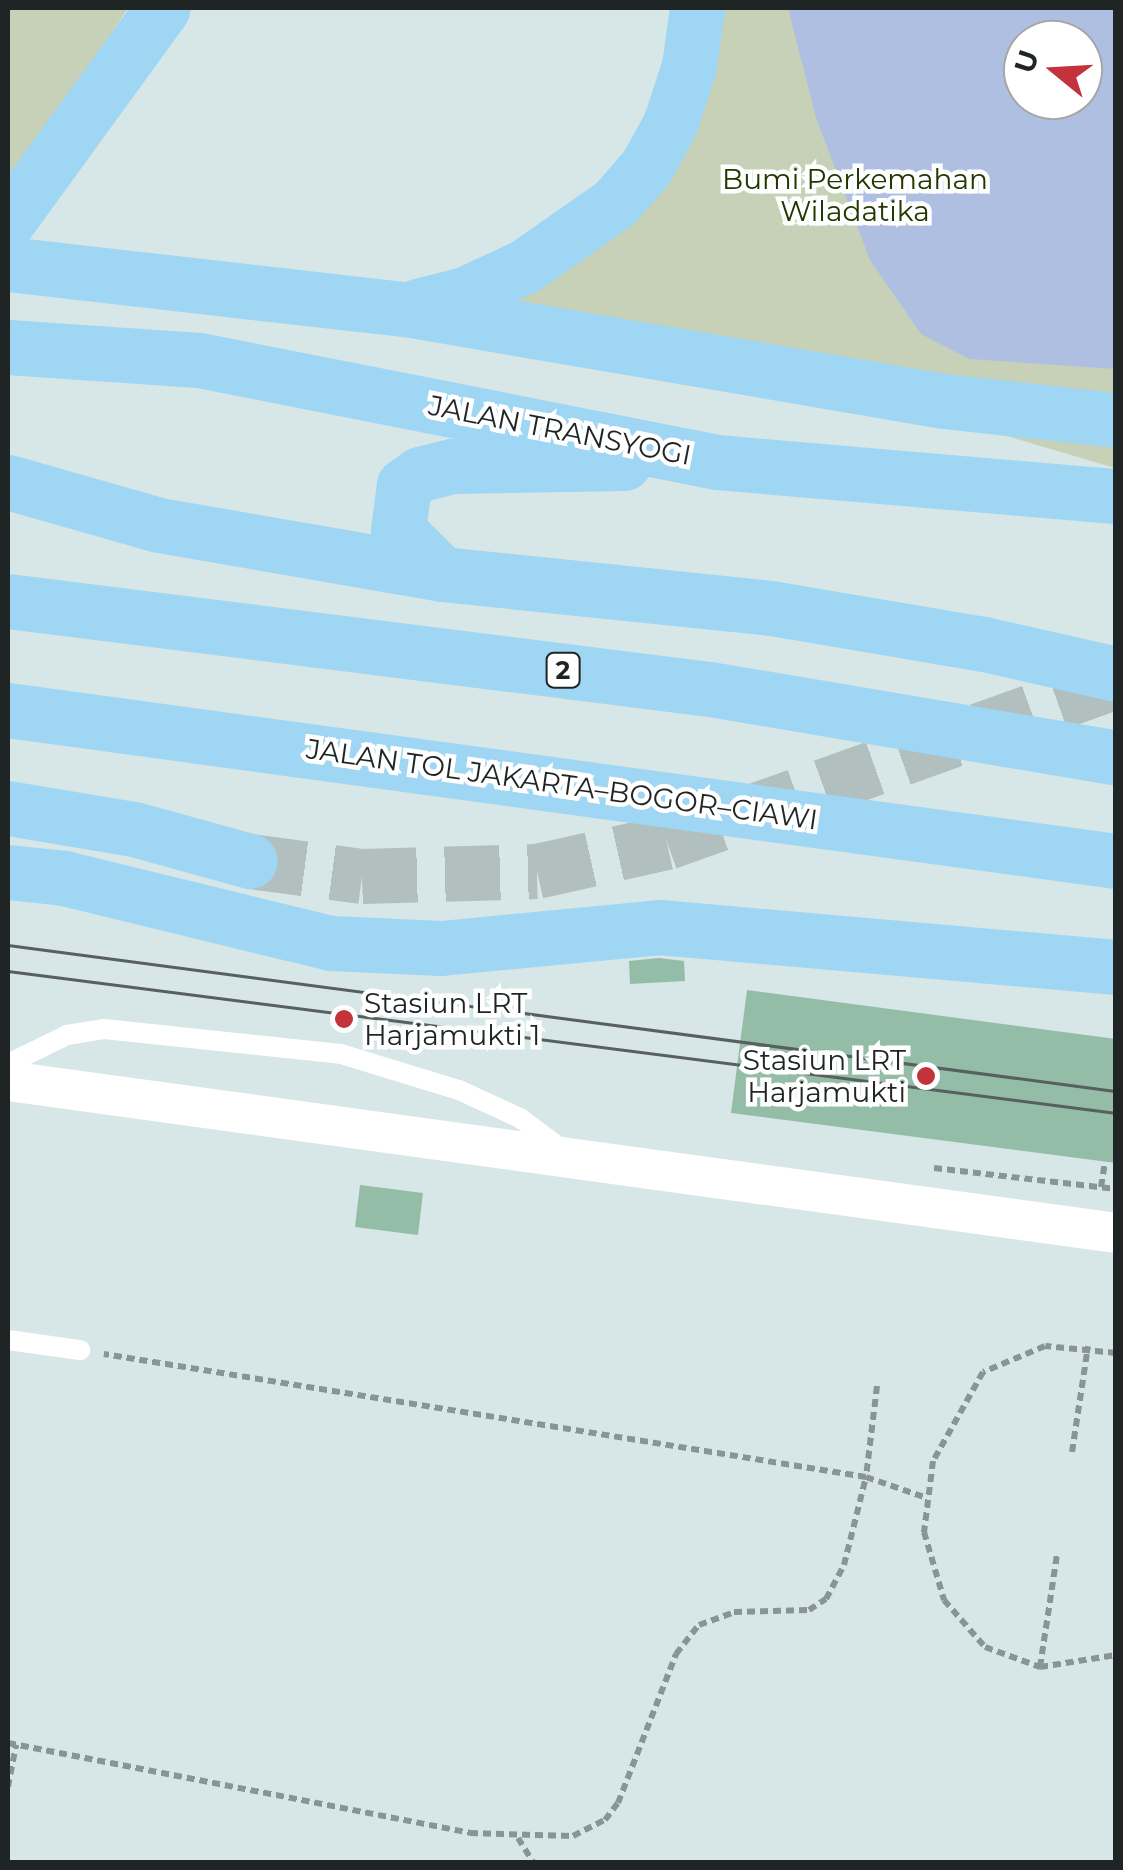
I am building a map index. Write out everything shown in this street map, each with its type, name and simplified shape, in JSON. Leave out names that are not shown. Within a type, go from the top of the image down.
[{"type":"highway","points":[[17,210],[163,8]]},
{"type":"highway","points":[[405,309],[465,294],[525,266],[614,203],[647,166],[670,124],[689,66],[697,8]]},
{"type":"highway","points":[[8,264],[405,309],[944,401],[1116,420]]},
{"type":"highway","name":"JALAN TRANSYOGI","points":[[8,347],[200,360],[546,425],[717,462],[1116,496]]},
{"type":"highway","points":[[442,574],[398,530],[404,485],[420,474],[453,466],[717,462]]},
{"type":"highway","points":[[8,482],[159,526],[442,574],[771,608],[984,644],[1116,674]]},
{"type":"highway","name":"2","points":[[8,601],[710,689],[1116,758]]},
{"type":"highway","name":"JALAN TOL JAKARTA–BOGOR–CIAWI","points":[[8,710],[1116,861]]},
{"type":"highway","points":[[8,808],[134,829],[250,862]]},
{"type":"highway","points":[[8,872],[64,878],[331,943],[442,948],[659,927],[1116,967]]},
{"type":"street","points":[[8,1081],[583,1165],[1116,1233]]},
{"type":"lane","points":[[8,1064],[67,1035],[104,1029],[341,1054],[459,1090],[520,1118],[583,1165]]},
{"type":"lane","points":[[8,1340],[80,1350]]},
{"type":"path","points":[[1101,1188],[1105,1162]]},
{"type":"path","points":[[939,1166],[1116,1189]]},
{"type":"path","points":[[1116,1353],[1088,1346],[1045,1346],[983,1372],[947,1428],[924,1497],[924,1532],[944,1600],[985,1647],[1040,1667],[1116,1656]]},
{"type":"path","points":[[1072,1452],[1088,1346]]},
{"type":"path","points":[[80,1350],[866,1476],[924,1497]]},
{"type":"path","points":[[8,1787],[12,1744],[517,1838],[573,1836],[605,1820],[618,1803],[676,1654],[699,1624],[734,1612],[809,1610],[826,1599],[844,1565],[866,1476],[877,1386]]},
{"type":"path","points":[[1040,1667],[1057,1554]]},
{"type":"path","points":[[517,1838],[533,1862]]},
{"type":"green space","points":[[8,8],[128,8],[31,158],[8,180]]},
{"type":"green space","name":"Bumi Perkemahan Wiladatika","points":[[708,8],[1115,8],[1115,468],[817,380],[453,318],[581,249]]},
{"type":"water","points":[[788,8],[1115,8],[1115,369],[969,359],[921,334],[870,260],[816,118]]},
{"type":"building","points":[[629,961],[684,961],[685,981],[630,984]]},
{"type":"building","name":"Stasiun LRT Harjamukti","points":[[747,990],[1116,1039],[1116,1163],[731,1113]]},
{"type":"building","points":[[360,1185],[423,1193],[418,1235],[355,1227]]},
{"type":"tunnel","points":[[250,861],[362,876],[537,871],[667,842],[1116,681]]},
{"type":"tram line","points":[[8,945],[1116,1091]]},
{"type":"tram line","points":[[8,971],[1116,1113]]},
{"type":"place","name":"Stasiun LRT Harjamukti 1","points":[[344,1019]]},
{"type":"place","name":"Stasiun LRT Harjamukti","points":[[926,1076]]}]
